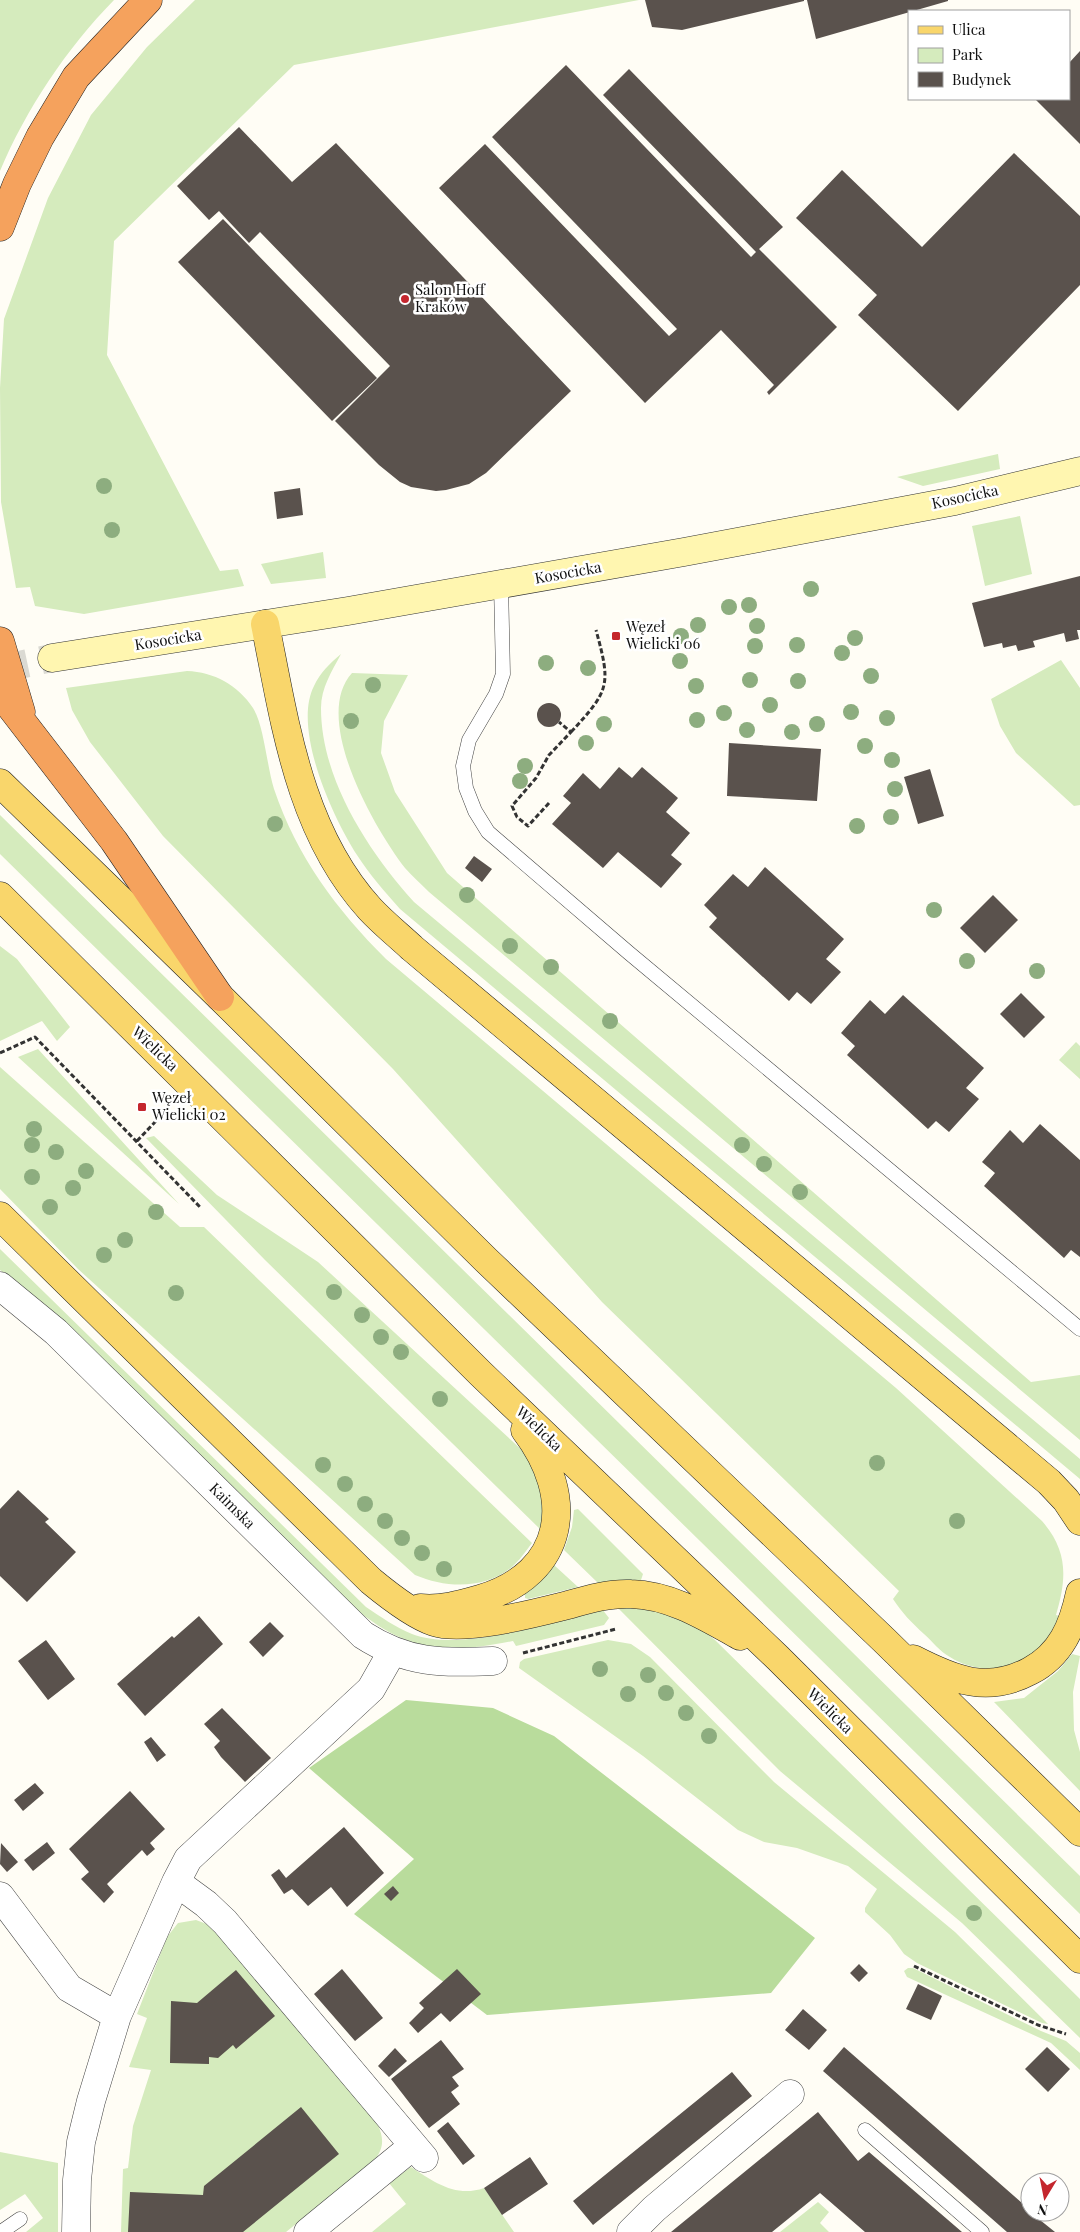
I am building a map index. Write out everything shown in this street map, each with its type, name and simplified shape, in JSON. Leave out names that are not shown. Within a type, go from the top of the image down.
[{"type":"highway","points":[[0,227],[17,184],[40,137],[76,77],[148,0]]},
{"type":"highway","points":[[0,641],[23,721]]},
{"type":"highway","points":[[0,693],[114,840],[220,997]]},
{"type":"main road","points":[[264,624],[290,748],[314,821],[332,855],[370,908],[412,948],[1049,1482],[1066,1500],[1080,1521]]},
{"type":"main road","points":[[0,784],[220,997],[486,1260],[885,1641],[1080,1832]]},
{"type":"main road","name":"Wielicka","points":[[0,896],[481,1374],[778,1658],[1080,1959]]},
{"type":"main road","points":[[0,1216],[370,1581],[432,1622],[446,1625],[462,1625],[530,1614],[617,1594],[644,1595],[672,1602],[698,1612],[778,1658]]},
{"type":"main road","points":[[401,1603],[418,1608],[452,1607],[513,1586],[538,1564],[549,1548],[555,1531],[557,1517],[556,1495],[545,1460],[532,1440],[481,1374]]},
{"type":"main road","points":[[885,1641],[905,1655],[959,1679],[997,1684],[1014,1680],[1044,1664],[1058,1650],[1076,1612],[1080,1593]]},
{"type":"street","name":"Kosocicka","points":[[52,658],[501,584],[955,501],[1080,471]]},
{"type":"street","name":"Kaimska","points":[[0,1286],[56,1332],[363,1635],[392,1652],[406,1656],[447,1663],[493,1660]]},
{"type":"street","points":[[76,2232],[77,2180],[81,2142],[117,2016],[188,1859],[371,1689],[392,1652]]},
{"type":"street","points":[[176,1882],[206,1904],[225,1922],[419,2152],[308,2232]]},
{"type":"street","points":[[0,1896],[69,1988],[117,2016]]},
{"type":"street","points":[[631,2232],[654,2209],[790,2094]]},
{"type":"lane","points":[[501,584],[503,674],[496,694],[469,740],[463,766],[469,796],[488,832],[629,953],[1080,1329]]},
{"type":"lane","points":[[865,2130],[982,2232]]},
{"type":"lane","points":[[2,2232],[20,2219]]},
{"type":"path","points":[[549,803],[528,826],[517,817],[512,806],[536,778],[549,755],[595,706],[604,689],[606,673],[596,630]]},
{"type":"path","points":[[559,722],[571,732]]},
{"type":"path","points":[[0,1053],[35,1037],[200,1207]]},
{"type":"path","points":[[137,1141],[156,1122]]},
{"type":"path","points":[[493,1660],[617,1628]]},
{"type":"path","points":[[914,1966],[1038,2025],[1066,2034]]},
{"type":"green space","points":[[0,0],[114,0],[80,38],[49,80],[22,125],[0,171]]},
{"type":"green space","points":[[195,0],[639,0],[294,65],[114,241],[107,355],[220,571],[238,569],[244,586],[84,614],[35,606],[30,587],[16,588],[1,502],[0,388],[4,319],[48,198],[91,115],[147,47]]},
{"type":"green space","points":[[998,454],[1000,469],[923,486],[897,477]]},
{"type":"green space","points":[[1020,516],[1032,574],[985,586],[972,526]]},
{"type":"green space","points":[[323,552],[326,578],[271,584],[261,564]]},
{"type":"green space","points":[[341,654],[328,680],[321,701],[323,735],[329,761],[338,787],[364,837],[414,902],[1080,1459],[1080,1479],[400,909],[367,869],[347,839],[327,797],[312,749],[308,725],[309,704],[314,686],[326,668]]},
{"type":"green space","points":[[1061,660],[1080,688],[1080,805],[1074,806],[1016,753],[1000,726],[991,699]]},
{"type":"green space","points":[[187,671],[207,674],[225,681],[233,686],[253,708],[263,735],[274,789],[294,837],[320,881],[335,901],[386,959],[896,1388],[1042,1521],[1057,1543],[1063,1565],[1063,1577],[1060,1602],[1056,1615],[1059,1616],[1050,1637],[1036,1652],[1025,1660],[1012,1665],[1000,1668],[987,1668],[961,1663],[939,1649],[911,1622],[896,1604],[893,1599],[899,1591],[602,1302],[393,1069],[163,836],[90,742],[72,710],[66,688]]},
{"type":"green space","points":[[352,673],[408,675],[384,721],[381,753],[395,792],[447,873],[1031,1382],[1080,1375],[1080,1440],[429,892],[405,868],[392,850],[364,801],[343,744],[339,717],[341,693]]},
{"type":"green space","points":[[0,815],[1080,1876],[1080,1914],[0,854]]},
{"type":"green space","points":[[0,946],[17,959],[70,1027],[57,1041],[42,1021],[0,1041]]},
{"type":"green space","points":[[1076,1042],[1080,1046],[1080,1079],[1059,1060]]},
{"type":"green space","points":[[38,1049],[179,1204],[18,1057]]},
{"type":"green space","points":[[0,1067],[180,1227],[204,1227],[532,1543],[515,1565],[489,1580],[465,1585],[439,1582],[415,1575],[78,1269],[0,1189]]},
{"type":"green space","points":[[154,1136],[217,1195],[318,1262],[524,1452],[541,1481],[544,1518],[540,1529],[265,1260],[146,1138]]},
{"type":"green space","points":[[0,1249],[366,1607],[388,1622],[412,1634],[432,1639],[455,1640],[506,1634],[602,1609],[609,1618],[604,1625],[516,1646],[513,1641],[466,1648],[446,1648],[427,1646],[391,1633],[352,1606],[29,1293],[0,1270]]},
{"type":"green space","points":[[578,1509],[643,1574],[641,1580],[598,1583],[564,1550],[572,1527],[574,1510]]},
{"type":"green space","points":[[554,1565],[578,1587],[528,1599],[525,1598],[525,1593],[543,1579]]},
{"type":"green space","points":[[616,1606],[651,1608],[699,1627],[715,1640],[1080,1999],[1080,2038],[962,1923],[780,1771]]},
{"type":"green space","points":[[608,1640],[631,1644],[650,1657],[774,1782],[955,1932],[1048,2024],[1042,2023],[917,1963],[904,1954],[890,1935],[865,1912],[865,1908],[877,1889],[848,1866],[797,1848],[764,1842],[738,1830],[643,1756],[519,1668],[520,1662],[524,1659]]},
{"type":"green space","points":[[1072,1654],[1080,1656],[1073,1692],[1074,1730],[1080,1752],[1080,1791],[994,1702],[1024,1698],[1058,1671]]},
{"type":"green space","points":[[406,1700],[493,1708],[554,1736],[815,1938],[771,1993],[487,2015],[354,1914],[414,1859],[309,1768]]},
{"type":"green space","points":[[196,1920],[212,1926],[378,2125],[381,2135],[380,2152],[374,2161],[286,2232],[121,2232],[123,2169],[128,2168],[133,2126],[151,2070],[129,2067],[147,2018],[137,2014],[167,1937],[178,1923]]},
{"type":"green space","points":[[908,1968],[913,1968],[1041,2031],[1066,2041],[1080,2053],[1080,2070],[1051,2043],[907,1977],[904,1971]]},
{"type":"green space","points":[[0,2152],[58,2163],[58,2232],[26,2232],[43,2218],[25,2194],[0,2210]]},
{"type":"green space","points":[[411,2167],[437,2183],[455,2190],[474,2191],[484,2188],[514,2232],[372,2232],[406,2204],[389,2183]]},
{"type":"green space","points":[[818,2202],[829,2212],[820,2223],[829,2232],[780,2232]]},
{"type":"building","points":[[645,0],[804,1],[682,30],[652,27]]},
{"type":"building","points":[[807,0],[948,0],[917,10],[908,10],[908,13],[816,39]]},
{"type":"building","points":[[1080,51],[1080,144],[1036,100],[1070,100],[1070,62]]},
{"type":"building","points":[[566,65],[751,257],[756,252],[603,95],[629,69],[783,227],[759,249],[837,327],[769,395],[767,392],[774,385],[721,330],[645,403],[439,188],[485,144],[669,336],[677,329],[492,137]]},
{"type":"building","name":"Salon Hoff Kraków","points":[[239,127],[292,182],[336,143],[571,391],[486,473],[469,484],[446,490],[436,491],[411,487],[400,482],[379,465],[335,421],[390,366],[260,232],[249,243],[219,211],[209,220],[177,186]]},
{"type":"building","points":[[1014,153],[1080,216],[1080,285],[958,411],[858,315],[877,295],[796,218],[842,170],[922,247]]},
{"type":"building","points":[[223,219],[377,378],[332,421],[178,262]]},
{"type":"building","points":[[300,488],[303,515],[277,519],[274,492]]},
{"type":"building","points":[[1080,576],[1080,630],[1077,630],[1079,639],[1066,642],[1064,633],[1033,641],[1035,647],[1018,651],[1016,645],[1003,648],[1002,643],[984,647],[972,603]]},
{"type":"building","points":[[549,703],[558,706],[561,715],[558,724],[549,727],[540,724],[537,715],[540,706]]},
{"type":"building","points":[[729,743],[821,749],[817,801],[727,796]]},
{"type":"building","points":[[619,767],[632,778],[642,767],[678,798],[666,812],[690,833],[671,855],[682,864],[661,888],[618,852],[603,868],[552,824],[571,803],[563,796],[583,773],[600,789]]},
{"type":"building","points":[[930,769],[944,816],[918,824],[904,777]]},
{"type":"building","points":[[474,856],[492,869],[482,882],[465,868]]},
{"type":"building","points":[[765,867],[844,939],[826,959],[841,972],[811,1004],[797,992],[789,1001],[709,927],[717,918],[704,905],[733,874],[748,887]]},
{"type":"building","points":[[993,895],[1018,920],[985,953],[960,928]]},
{"type":"building","points":[[1021,993],[1045,1017],[1024,1038],[1000,1014]]},
{"type":"building","points":[[903,995],[984,1068],[966,1088],[979,1099],[949,1132],[936,1121],[928,1129],[847,1055],[855,1046],[841,1033],[870,1000],[885,1014]]},
{"type":"building","points":[[1040,1124],[1080,1160],[1080,1257],[1071,1250],[1064,1258],[984,1186],[995,1173],[982,1162],[1010,1130],[1023,1143]]},
{"type":"building","points":[[18,1490],[49,1519],[45,1522],[76,1552],[27,1602],[0,1576],[0,1509]]},
{"type":"building","points":[[199,1616],[223,1644],[145,1716],[117,1684],[172,1636],[174,1638]]},
{"type":"building","points":[[270,1622],[284,1636],[263,1657],[249,1642]]},
{"type":"building","points":[[46,1640],[75,1679],[48,1700],[18,1661]]},
{"type":"building","points":[[222,1708],[271,1758],[245,1782],[221,1757],[214,1747],[220,1741],[204,1724]]},
{"type":"building","points":[[151,1737],[166,1755],[157,1762],[144,1742]]},
{"type":"building","points":[[35,1783],[44,1793],[23,1811],[14,1800]]},
{"type":"building","points":[[130,1791],[165,1829],[150,1843],[155,1849],[147,1856],[142,1850],[107,1884],[114,1892],[104,1903],[81,1879],[89,1872],[69,1849]]},
{"type":"building","points":[[344,1827],[384,1873],[347,1907],[331,1887],[308,1906],[292,1889],[284,1894],[271,1875],[279,1869],[286,1878]]},
{"type":"building","points":[[47,1842],[55,1853],[33,1871],[24,1860]]},
{"type":"building","points":[[1,1843],[18,1862],[7,1872],[0,1864]]},
{"type":"building","points":[[393,1886],[399,1893],[391,1901],[384,1894]]},
{"type":"building","points":[[859,1964],[868,1973],[859,1982],[850,1973]]},
{"type":"building","points":[[342,1969],[383,2018],[355,2041],[314,1994]]},
{"type":"building","points":[[457,1969],[481,1994],[450,2022],[441,2013],[418,2033],[409,2023],[424,2008],[419,2003]]},
{"type":"building","points":[[236,1970],[275,2016],[236,2049],[233,2045],[218,2058],[209,2057],[209,2064],[170,2063],[171,2001],[197,2003]]},
{"type":"building","points":[[918,1984],[942,1996],[931,2020],[906,2009]]},
{"type":"building","points":[[803,2009],[827,2030],[809,2050],[785,2030]]},
{"type":"building","points":[[441,2040],[464,2069],[452,2077],[459,2086],[451,2092],[460,2104],[429,2128],[391,2079]]},
{"type":"building","points":[[844,2047],[1020,2201],[1020,2222],[1042,2222],[1055,2232],[1007,2232],[823,2071]]},
{"type":"building","points":[[1047,2047],[1070,2069],[1048,2092],[1025,2069]]},
{"type":"building","points":[[395,2048],[407,2061],[389,2077],[378,2066]]},
{"type":"building","points":[[732,2072],[752,2096],[593,2225],[573,2201]]},
{"type":"building","points":[[301,2107],[339,2154],[243,2232],[128,2232],[130,2192],[203,2195],[204,2186]]},
{"type":"building","points":[[818,2112],[858,2161],[869,2152],[962,2232],[865,2232],[820,2193],[772,2232],[671,2232]]},
{"type":"building","points":[[448,2122],[475,2156],[463,2165],[437,2131]]},
{"type":"building","points":[[530,2157],[548,2184],[502,2215],[484,2188]]},
{"type":"tunnel","points":[[0,669],[52,658]]},
{"type":"place","name":"Salon Hoff Kraków","points":[[405,299]]},
{"type":"place","name":"Węzeł Wielicki 06","points":[[616,636]]},
{"type":"place","name":"Węzeł Wielicki 02","points":[[142,1107]]}]
